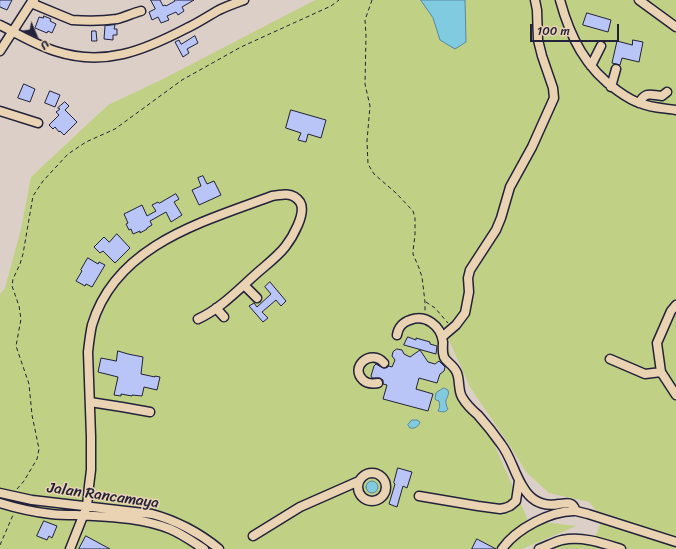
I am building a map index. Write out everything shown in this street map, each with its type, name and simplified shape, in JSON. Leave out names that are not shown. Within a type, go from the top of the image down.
[{"type":"street","points":[[0,25],[56,52],[95,58],[110,57],[127,54],[147,47],[188,28],[220,10],[244,0]]},
{"type":"street","points":[[442,337],[456,325],[465,313],[469,292],[468,278],[470,270],[496,230],[510,187],[535,140],[554,98],[553,88],[538,40],[538,10],[535,0]]},
{"type":"street","points":[[560,0],[574,39],[584,58],[611,87],[639,103],[676,110]]},
{"type":"street","points":[[639,0],[676,28]]},
{"type":"street","points":[[0,51],[12,31],[33,2],[72,20],[102,20],[119,18],[142,11]]},
{"type":"street","points":[[591,66],[601,46]]},
{"type":"street","points":[[611,87],[616,69]]},
{"type":"street","points":[[639,103],[646,95],[653,94],[662,96],[667,92]]},
{"type":"street","points":[[0,111],[38,122]]},
{"type":"street","points":[[70,549],[87,506],[91,470],[88,352],[92,327],[99,306],[104,297],[117,278],[136,259],[161,242],[192,226],[272,196],[286,194],[296,198],[302,206],[302,211],[293,234],[280,252],[216,308],[198,319]]},
{"type":"street","points":[[244,285],[257,298]]},
{"type":"street","points":[[676,305],[671,311],[657,342],[661,372],[676,395]]},
{"type":"street","points":[[216,308],[224,317]]},
{"type":"street","points":[[397,335],[402,324],[410,320],[424,318],[432,322],[442,337],[444,357],[457,372],[460,394],[502,446],[519,481],[532,499],[546,504],[557,505],[568,503],[574,506],[576,511]]},
{"type":"street","points":[[378,383],[373,384],[365,382],[360,377],[359,367],[365,360],[371,357],[380,359],[384,363]]},
{"type":"street","points":[[610,359],[645,374],[661,372]]},
{"type":"street","points":[[90,402],[150,412]]},
{"type":"street","points":[[253,536],[300,507],[359,481]]},
{"type":"street","points":[[419,496],[500,509],[510,506],[516,500],[519,481]]},
{"type":"street","name":"Jalan Rancamaya","points":[[0,493],[32,500],[161,516],[196,533],[219,549]]},
{"type":"street","name":"Jalan Rancamaya","points":[[3,504],[52,514],[132,519],[148,522],[170,529],[186,537],[204,549]]},
{"type":"street","points":[[502,549],[508,541],[517,534],[538,521],[559,514],[576,511],[676,542]]},
{"type":"street","points":[[539,549],[552,543],[576,539],[598,542],[621,549]]},
{"type":"path","points":[[11,496],[24,481],[37,459],[39,449],[32,415],[29,384],[16,346],[21,319],[19,306],[12,286],[13,279],[23,254],[33,196],[43,181],[68,154],[86,142],[114,129],[182,80],[241,47],[331,6],[339,0]]},
{"type":"path","points":[[372,0],[365,20],[365,84],[370,106],[367,142],[368,164],[374,174],[414,211],[415,235],[412,251],[422,277],[426,309],[424,318]]},
{"type":"path","points":[[425,302],[436,308],[444,320],[453,328]]},
{"type":"path","points":[[0,545],[13,514],[13,512],[3,504]]},
{"type":"green space","points":[[315,0],[676,0],[676,549],[529,549],[570,536],[595,538],[600,525],[598,513],[589,502],[549,493],[526,472],[470,387],[443,327],[465,406],[492,440],[528,520],[576,526],[522,549],[0,549],[0,294],[5,288],[21,229],[31,177],[108,105],[163,79]]},
{"type":"water","points":[[421,0],[465,0],[466,42],[455,49],[440,40],[433,18]]},
{"type":"water","points":[[444,388],[448,390],[446,405],[448,409],[443,412],[438,411],[440,406],[439,401],[435,399],[436,393]]},
{"type":"water","points":[[412,420],[417,420],[420,422],[419,425],[414,428],[410,428],[408,425]]},
{"type":"water","points":[[370,481],[374,481],[378,487],[374,493],[370,493],[366,489],[366,485]]},
{"type":"building","points":[[0,0],[12,0],[7,10],[0,7]]},
{"type":"building","points":[[151,0],[160,0],[163,6],[166,6],[175,1],[174,0],[194,0],[182,7],[184,11],[178,15],[176,12],[167,16],[169,20],[161,23],[158,17],[152,20],[149,12],[155,9]]},
{"type":"building","points":[[587,13],[611,20],[608,32],[583,25]]},
{"type":"building","points":[[44,16],[51,19],[50,21],[56,24],[52,33],[48,31],[47,33],[35,28],[39,17],[43,18]]},
{"type":"building","points":[[115,25],[114,29],[117,29],[117,35],[113,35],[113,40],[104,39],[105,26]]},
{"type":"building","points":[[92,31],[96,31],[97,41],[92,41]]},
{"type":"building","points":[[195,36],[198,43],[187,49],[189,53],[183,57],[175,42],[179,40],[181,44]]},
{"type":"building","points":[[633,40],[643,42],[639,62],[622,58],[620,65],[612,63],[617,41],[632,45]]},
{"type":"building","points":[[24,84],[35,89],[30,102],[18,98]]},
{"type":"building","points":[[50,91],[60,95],[55,107],[45,103]]},
{"type":"building","points":[[65,102],[69,106],[65,110],[77,122],[64,135],[55,127],[53,129],[49,125],[59,115],[56,112]]},
{"type":"building","points":[[291,110],[326,120],[321,138],[308,134],[306,142],[298,140],[301,133],[286,128]]},
{"type":"building","points":[[203,176],[207,184],[214,181],[221,195],[199,205],[192,190],[201,186],[198,178]]},
{"type":"building","points":[[176,194],[179,199],[174,202],[182,215],[171,222],[166,212],[150,221],[152,225],[140,233],[140,231],[133,234],[131,229],[129,230],[124,214],[142,205],[147,216],[156,211],[152,205]]},
{"type":"building","points":[[117,234],[130,248],[115,263],[103,251],[100,253],[94,247],[104,237],[109,242]]},
{"type":"building","points":[[88,258],[98,264],[99,262],[105,265],[92,287],[86,284],[85,286],[76,281]]},
{"type":"building","points":[[270,282],[286,301],[281,306],[276,300],[262,312],[268,318],[263,322],[249,306],[254,303],[257,307],[271,294],[265,287]]},
{"type":"building","points":[[408,337],[430,342],[430,344],[437,346],[436,354],[404,345]]},
{"type":"building","points":[[397,349],[402,350],[404,354],[410,357],[420,350],[428,362],[435,364],[439,361],[445,367],[444,371],[440,374],[437,383],[419,378],[416,389],[433,394],[428,411],[383,399],[387,385],[383,384],[383,380],[380,378],[372,378],[371,376],[376,364],[383,368],[389,366],[392,367],[395,360],[392,356],[393,352]]},
{"type":"building","points":[[118,351],[143,357],[141,374],[160,377],[157,390],[144,387],[142,396],[121,394],[121,396],[114,395],[118,377],[98,372],[101,358],[116,361]]},
{"type":"building","points":[[398,468],[412,472],[407,488],[403,486],[397,507],[389,504]]},
{"type":"building","points":[[44,521],[57,526],[52,538],[49,536],[47,540],[37,536]]},
{"type":"building","points":[[86,536],[110,549],[79,549]]},
{"type":"building","points":[[477,539],[496,549],[472,549]]}]
